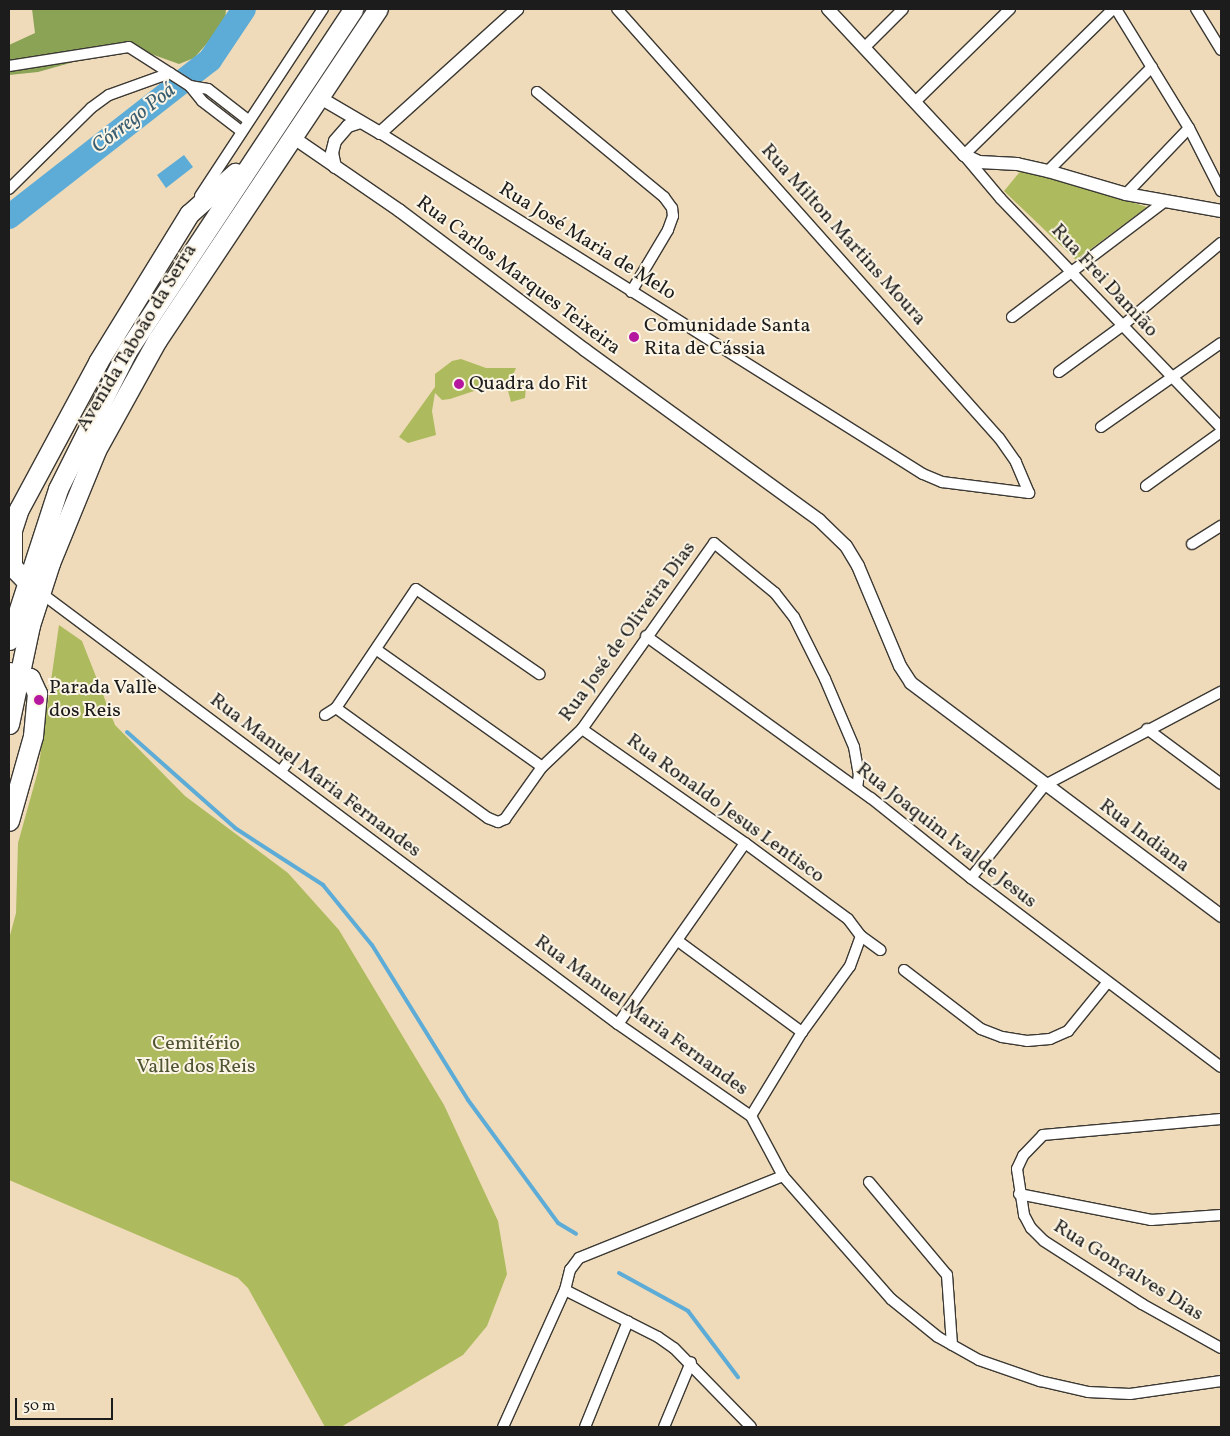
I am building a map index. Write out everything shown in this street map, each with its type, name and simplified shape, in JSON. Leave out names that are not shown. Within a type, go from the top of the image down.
[{"type":"highway","name":"Avenida Taboão da Serra","points":[[9,724],[14,673],[58,489],[127,351],[252,158],[353,9]]},
{"type":"highway","name":"Avenida Taboão da Serra","points":[[9,640],[19,606],[34,588],[85,475],[123,398],[158,340],[316,96],[378,9]]},
{"type":"highway","points":[[34,588],[12,566],[10,551],[20,509],[98,362],[189,214],[252,158]]},
{"type":"highway","points":[[9,821],[33,736],[37,693],[30,678],[14,673]]},
{"type":"street","points":[[189,214],[248,120],[323,9]]},
{"type":"street","points":[[380,133],[517,9]]},
{"type":"street","name":"Rua Milton Martins Moura","points":[[617,9],[999,438],[1016,462],[1029,493]]},
{"type":"street","points":[[828,9],[964,155],[979,162],[1048,171],[1126,194],[1221,211]]},
{"type":"street","points":[[864,48],[903,9]]},
{"type":"street","points":[[915,102],[1010,9]]},
{"type":"street","points":[[964,155],[1115,9],[1189,128],[1221,191]]},
{"type":"street","points":[[1196,9],[1221,50]]},
{"type":"street","points":[[9,66],[129,47],[190,86],[202,102],[241,131]]},
{"type":"street","points":[[1048,171],[1152,67]]},
{"type":"street","points":[[9,189],[91,108],[110,95],[170,73]]},
{"type":"street","points":[[190,86],[208,89],[248,120]]},
{"type":"street","points":[[537,92],[664,197],[672,208],[673,216],[668,230],[631,292]]},
{"type":"street","name":"Rua José Maria de Melo","points":[[316,96],[380,133],[923,474],[942,482],[1029,493]]},
{"type":"street","points":[[335,167],[332,153],[335,141],[348,126],[360,122]]},
{"type":"street","points":[[1126,194],[1189,128]]},
{"type":"street","name":"Rua Carlos Marques Teixeira","points":[[291,136],[400,211],[584,350],[819,520],[846,546],[858,566],[900,666],[911,683],[1045,785]]},
{"type":"street","name":"Rua Frei Damião","points":[[964,155],[1001,198],[1072,271],[1172,380],[1221,428]]},
{"type":"street","points":[[1012,317],[1164,202]]},
{"type":"street","points":[[1059,372],[1122,326],[1221,243]]},
{"type":"street","points":[[1101,427],[1172,380],[1221,343]]},
{"type":"street","points":[[1146,486],[1221,432]]},
{"type":"street","points":[[1192,544],[1221,526]]},
{"type":"street","name":"Rua José de Oliveira Dias","points":[[336,708],[488,818],[498,822],[505,819],[542,767],[582,729],[646,636],[714,544],[775,593],[794,617],[825,679],[854,747],[859,774],[857,788]]},
{"type":"street","name":"Rua Manuel Maria Fernandes","points":[[34,588],[284,767],[618,1024],[751,1116],[783,1176],[891,1299],[916,1322],[979,1360],[1040,1381],[1088,1392],[1130,1394],[1221,1381]]},
{"type":"street","points":[[325,715],[336,708],[377,650],[416,589],[539,674]]},
{"type":"street","name":"Rua Joaquim Ival de Jesus","points":[[646,636],[857,788],[971,878],[1221,1067]]},
{"type":"street","points":[[377,650],[542,767]]},
{"type":"street","points":[[971,878],[1045,785],[1147,729],[1221,692]]},
{"type":"street","name":"Rua Ronaldo Jesus Lentisco","points":[[582,729],[745,843],[848,920],[861,936],[880,950]]},
{"type":"street","points":[[1147,729],[1221,784]]},
{"type":"street","name":"Rua Indiana","points":[[1045,785],[1221,916]]},
{"type":"street","points":[[618,1024],[745,843]]},
{"type":"street","points":[[751,1116],[802,1032],[850,966],[861,936]]},
{"type":"street","points":[[678,941],[802,1032]]},
{"type":"street","points":[[904,970],[981,1029],[1002,1037],[1027,1041],[1050,1039],[1076,1025],[1107,982]]},
{"type":"street","name":"Rua Gonçalves Dias","points":[[1221,1119],[1042,1135],[1023,1156],[1017,1169],[1019,1194],[1031,1228],[1044,1241],[1142,1304],[1221,1348]]},
{"type":"street","points":[[503,1427],[565,1290],[570,1270],[579,1258],[783,1176]]},
{"type":"street","points":[[869,1182],[948,1275],[952,1345]]},
{"type":"street","points":[[1019,1194],[1151,1220],[1221,1215]]},
{"type":"street","points":[[565,1290],[658,1337],[691,1362],[749,1426]]},
{"type":"street","points":[[585,1427],[628,1322]]},
{"type":"street","points":[[664,1427],[691,1362]]},
{"type":"green space","points":[[32,9],[226,9],[225,23],[194,58],[179,64],[140,50],[88,58],[38,72],[9,75],[9,45],[35,33]]},
{"type":"green space","points":[[1023,168],[1147,207],[1076,260],[1004,191]]},
{"type":"green space","points":[[461,359],[486,368],[516,368],[511,380],[526,386],[525,398],[511,402],[507,387],[492,385],[450,399],[442,400],[435,393],[432,411],[436,435],[408,443],[399,437],[435,387],[435,374],[452,361]]},
{"type":"green space","name":"Cemitério Valle dos Reis","points":[[59,625],[82,641],[115,725],[185,796],[288,873],[339,930],[444,1105],[498,1221],[507,1274],[487,1326],[463,1355],[341,1427],[325,1427],[248,1288],[238,1278],[9,1180],[9,939],[16,913],[18,843],[38,771]]},
{"type":"water","points":[[184,155],[193,167],[166,188],[157,175]]},
{"type":"waterway","name":"Córrego Poá","points":[[9,217],[210,60],[244,9]]},
{"type":"waterway","points":[[127,732],[235,828],[323,885],[372,945],[468,1100],[558,1223],[576,1234]]},
{"type":"waterway","points":[[619,1273],[688,1311],[738,1377]]},
{"type":"place","name":"Comunidade Santa Rita de Cássia","points":[[634,337]]},
{"type":"place","name":"Quadra do Fit","points":[[459,384]]},
{"type":"place","name":"Parada Valle dos Reis","points":[[39,700]]}]
